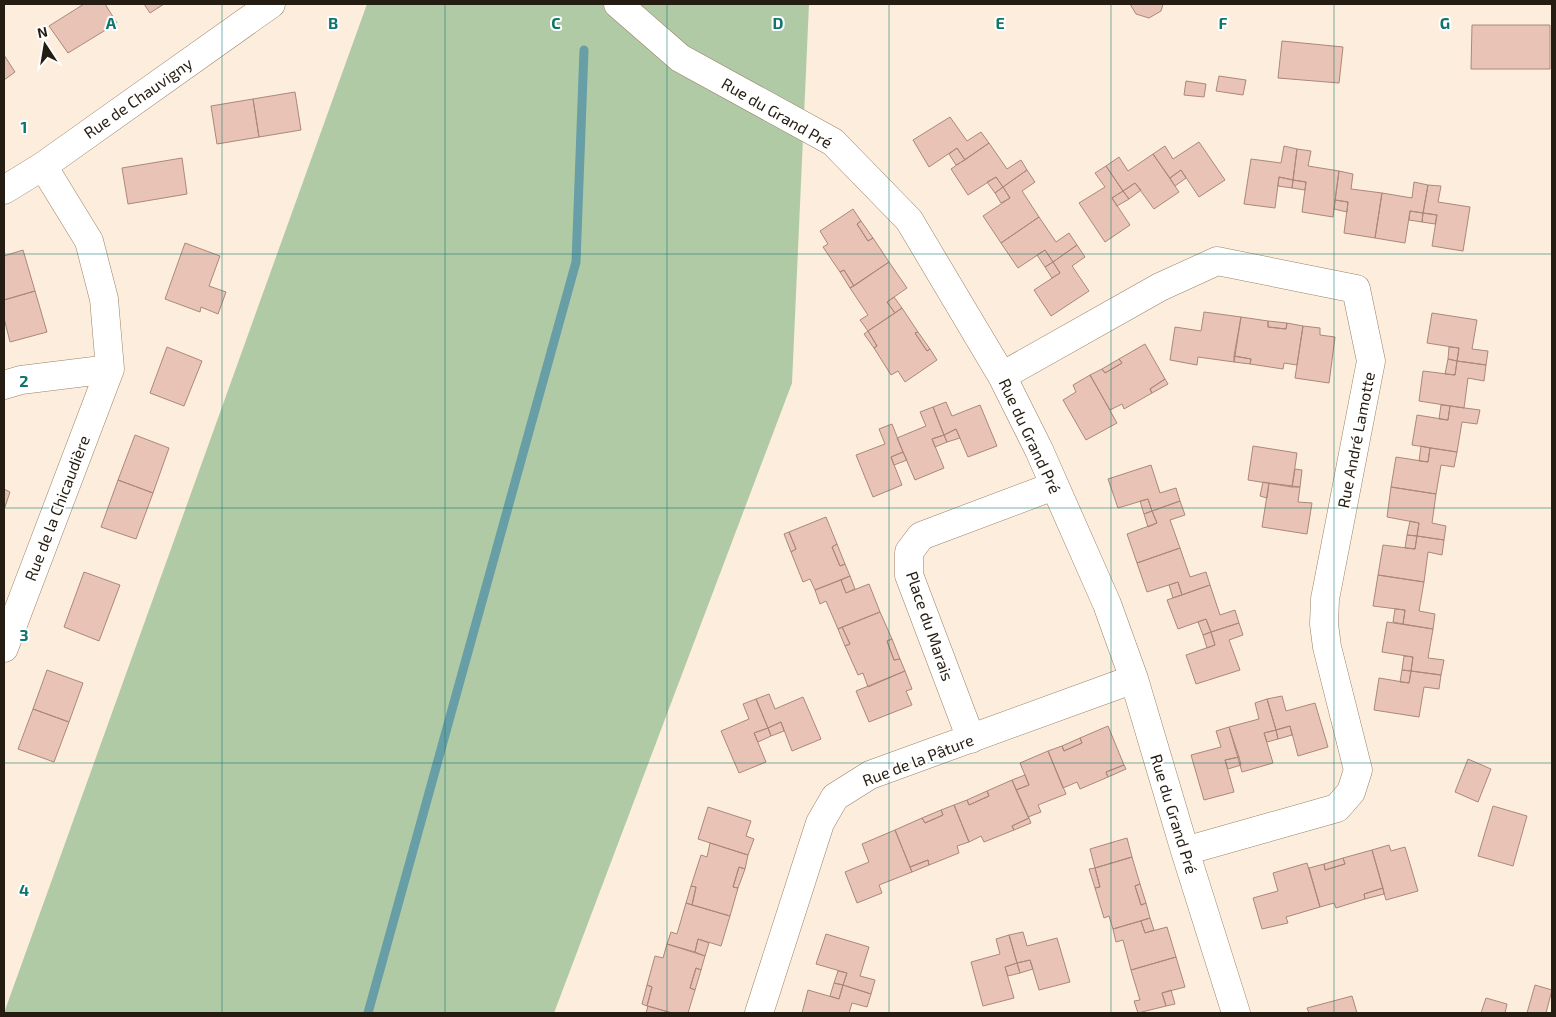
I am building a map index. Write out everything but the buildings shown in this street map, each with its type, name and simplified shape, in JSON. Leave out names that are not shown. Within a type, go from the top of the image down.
[{"type":"street","name":"Rue de Chauvigny","points":[[4,190],[43,166],[271,4]]},
{"type":"street","name":"Rue du Grand Pré","points":[[618,4],[680,58],[833,142],[909,220],[1002,376],[1039,450],[1107,604],[1134,678],[1185,851],[1236,1013]]},
{"type":"street","name":"Rue de la Chicaudière","points":[[4,648],[110,369],[104,299],[89,241],[43,166]]},
{"type":"street","name":"Rue André Lamotte","points":[[1002,376],[1160,288],[1217,261],[1356,289],[1371,361],[1325,599],[1324,624],[1327,647],[1358,770],[1351,792],[1337,808],[1185,851]]},
{"type":"street","points":[[4,385],[21,380],[110,369]]},
{"type":"street","name":"Place du Marais","points":[[971,739],[909,575],[909,552],[921,536],[1054,486]]},
{"type":"street","name":"Rue de la Pâture","points":[[759,1013],[820,824],[835,797],[870,775],[1134,678]]},
{"type":"green space","points":[[367,4],[809,4],[792,383],[554,1013],[4,1013]]},
{"type":"waterway","points":[[368,1013],[576,262],[584,50]]}]
